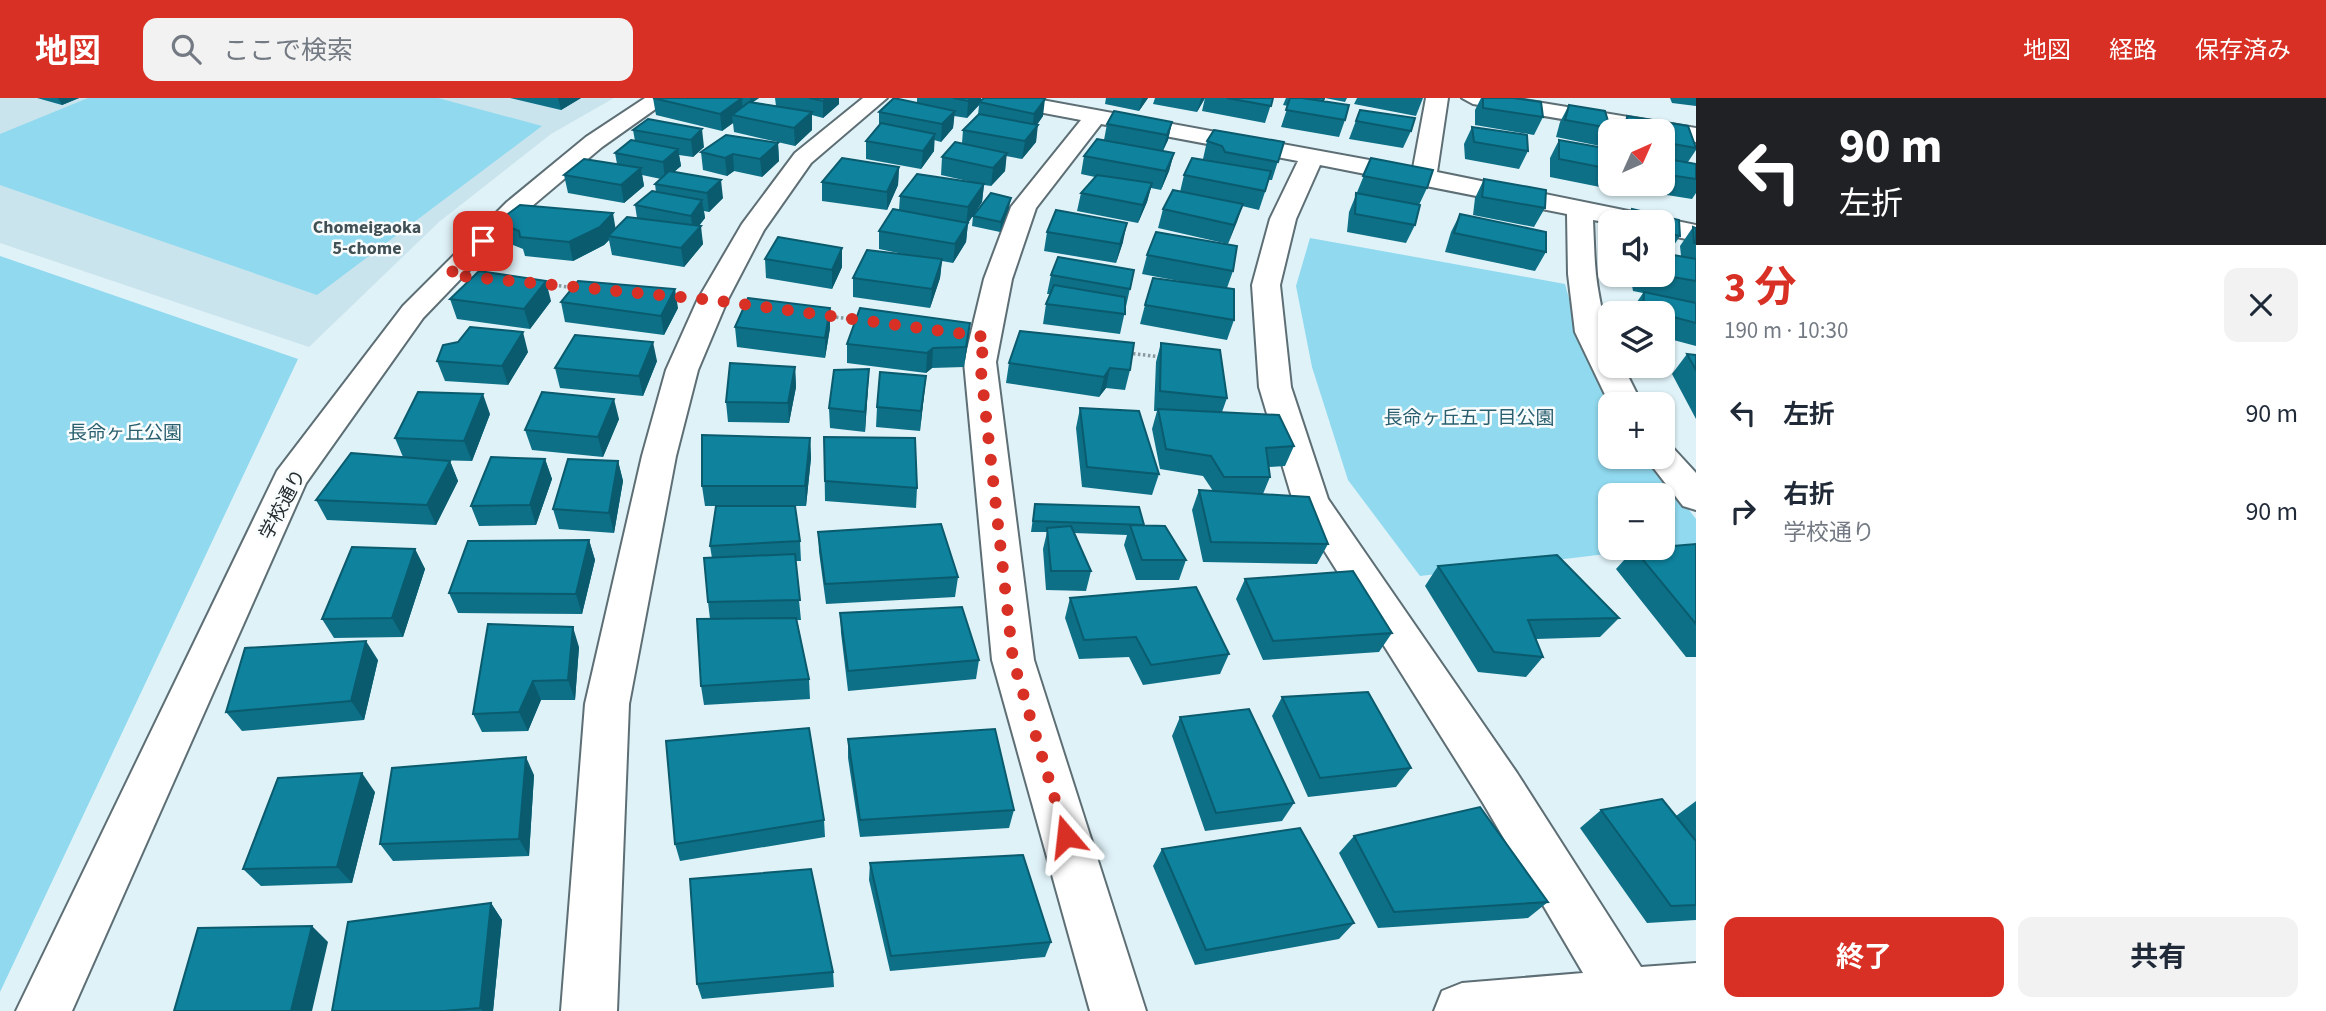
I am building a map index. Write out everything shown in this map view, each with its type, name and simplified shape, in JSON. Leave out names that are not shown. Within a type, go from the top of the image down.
[{"type":"street","name":"学校通り","points":[[44,1011],[290,480],[422,303],[516,206],[594,142],[660,98]]},
{"type":"street","points":[[589,1011],[607,704],[659,456],[682,370],[712,300],[751,230],[803,158],[876,98]]},
{"type":"street","points":[[996,98],[1424,177],[1598,213]]},
{"type":"street","points":[[1424,177],[1437,98]]},
{"type":"street","points":[[1473,98],[1696,135]]},
{"type":"street","points":[[1095,117],[1024,207],[998,279],[980,362],[1013,660],[1118,1011]]},
{"type":"street","points":[[1311,158],[1283,219],[1266,285],[1275,387],[1311,501],[1500,788],[1628,995]]},
{"type":"street","points":[[1580,210],[1583,274],[1590,332],[1620,392]]},
{"type":"street","points":[[1675,229],[1696,233]]},
{"type":"street","points":[[1672,469],[1696,497]]},
{"type":"street","points":[[1462,1011],[1696,990]]},
{"type":"path","points":[[532,283],[587,289]]},
{"type":"path","points":[[821,315],[863,321]]},
{"type":"path","points":[[1123,352],[1164,357]]},
{"type":"shaded area","points":[[0,98],[614,98],[551,134],[439,222],[309,347],[0,243]]},
{"type":"green space","points":[[88,98],[438,98],[542,126],[317,295],[0,185],[0,134]]},
{"type":"green space","name":"長命ヶ丘五丁目公園","points":[[1310,238],[1565,284],[1579,335],[1605,392],[1598,392],[1598,469],[1657,469],[1668,483],[1598,483],[1598,555],[1420,576],[1348,480],[1312,367],[1296,286]]},
{"type":"green space","name":"長命ヶ丘公園","points":[[0,256],[298,359],[0,992]]},
{"type":"green space","name":"長命ヶ丘五丁目公園","points":[[1675,492],[1696,519],[1696,543],[1675,546]]},
{"type":"building","points":[[653,98],[742,98],[720,114]]},
{"type":"building","points":[[894,98],[955,111],[942,124],[879,112]]},
{"type":"building","points":[[984,98],[1045,99],[1034,114],[979,102]]},
{"type":"building","points":[[1227,98],[1273,98],[1271,106]]},
{"type":"building","points":[[1290,98],[1349,105],[1345,120],[1286,110]]},
{"type":"building","points":[[1302,98],[1324,98],[1323,101]]},
{"type":"building","points":[[1483,98],[1541,102],[1543,117],[1483,108]]},
{"type":"building","points":[[749,102],[812,112],[794,128],[732,115]]},
{"type":"building","points":[[1569,105],[1605,111],[1607,119],[1598,119],[1598,126],[1565,120]]},
{"type":"building","points":[[1360,110],[1415,118],[1411,131],[1356,121]]},
{"type":"building","points":[[1114,111],[1172,122],[1167,135],[1107,124]]},
{"type":"building","points":[[979,114],[1038,125],[1025,141],[963,130]]},
{"type":"building","points":[[648,119],[702,129],[691,140],[633,130]]},
{"type":"building","points":[[881,123],[935,134],[923,151],[866,141]]},
{"type":"building","points":[[1675,124],[1688,126],[1696,148],[1675,144]]},
{"type":"building","points":[[1472,127],[1527,135],[1528,151],[1474,142]]},
{"type":"building","points":[[1214,130],[1284,142],[1278,162],[1225,152],[1222,146],[1207,141]]},
{"type":"building","points":[[726,135],[778,143],[760,159],[733,154],[725,158],[701,152]]},
{"type":"building","points":[[1097,139],[1174,153],[1166,171],[1084,156]]},
{"type":"building","points":[[631,140],[678,149],[663,162],[615,153]]},
{"type":"building","points":[[1559,140],[1598,147],[1598,167],[1559,159]]},
{"type":"building","points":[[955,142],[1007,153],[993,168],[942,157]]},
{"type":"building","points":[[842,158],[899,167],[887,192],[822,182]]},
{"type":"building","points":[[1192,158],[1271,171],[1265,191],[1184,175]]},
{"type":"building","points":[[1371,158],[1433,170],[1427,188],[1363,176]]},
{"type":"building","points":[[584,159],[641,168],[621,185],[564,175]]},
{"type":"building","points":[[1675,160],[1696,164],[1696,179],[1675,176]]},
{"type":"building","points":[[669,171],[721,180],[707,193],[655,184]]},
{"type":"building","points":[[917,174],[984,184],[968,207],[900,196]]},
{"type":"building","points":[[1097,175],[1152,183],[1143,205],[1081,193]]},
{"type":"building","points":[[1484,179],[1546,190],[1545,208],[1482,197]]},
{"type":"building","points":[[1173,190],[1243,204],[1234,225],[1163,209]]},
{"type":"building","points":[[652,191],[702,200],[691,216],[635,205]]},
{"type":"building","points":[[991,193],[1011,198],[1001,222],[973,216]]},
{"type":"building","points":[[1356,193],[1420,205],[1415,225],[1355,214]]},
{"type":"building","points":[[520,205],[613,213],[600,227],[569,242],[520,237],[519,231],[497,222]]},
{"type":"building","points":[[893,209],[968,223],[955,244],[879,231]]},
{"type":"building","points":[[1056,210],[1127,223],[1120,244],[1047,232]]},
{"type":"building","points":[[1460,214],[1546,232],[1546,252],[1454,233]]},
{"type":"building","points":[[627,217],[701,226],[681,248],[608,236]]},
{"type":"building","points":[[1675,219],[1679,220],[1680,236],[1675,235]]},
{"type":"building","points":[[1693,227],[1696,228],[1696,243],[1694,243]]},
{"type":"building","points":[[1156,232],[1237,246],[1233,271],[1147,255]]},
{"type":"building","points":[[778,237],[842,248],[832,270],[765,259]]},
{"type":"building","points":[[867,250],[942,259],[932,289],[853,278]]},
{"type":"building","points":[[1675,255],[1696,259],[1696,281],[1675,277]]},
{"type":"building","points":[[1058,257],[1134,270],[1130,289],[1051,275]]},
{"type":"building","points":[[479,271],[546,281],[524,309],[450,299]]},
{"type":"building","points":[[1153,278],[1234,289],[1234,320],[1145,305]]},
{"type":"building","points":[[578,281],[675,289],[661,316],[561,302]]},
{"type":"building","points":[[1054,285],[1125,297],[1125,314],[1046,304]]},
{"type":"building","points":[[1644,292],[1696,303],[1696,323],[1675,317],[1675,301],[1644,301]]},
{"type":"building","points":[[748,298],[830,308],[825,338],[735,327]]},
{"type":"building","points":[[860,308],[970,323],[966,347],[933,348],[927,353],[847,344]]},
{"type":"building","points":[[470,327],[523,332],[502,366],[437,361],[443,345],[458,342]]},
{"type":"building","points":[[1020,331],[1134,343],[1130,370],[1110,368],[1104,377],[1009,363]]},
{"type":"building","points":[[575,335],[653,342],[639,376],[555,368]]},
{"type":"building","points":[[1161,343],[1220,350],[1227,398],[1160,391]]},
{"type":"building","points":[[1687,354],[1696,355],[1696,370]]},
{"type":"building","points":[[730,363],[795,367],[788,403],[726,402]]},
{"type":"building","points":[[869,369],[865,412],[829,408],[834,370]]},
{"type":"building","points":[[880,372],[926,376],[921,411],[877,407]]},
{"type":"building","points":[[418,392],[483,394],[464,441],[395,438]]},
{"type":"building","points":[[542,392],[614,399],[598,437],[525,430]]},
{"type":"building","points":[[1080,408],[1139,411],[1159,474],[1087,467]]},
{"type":"building","points":[[1158,409],[1279,415],[1294,446],[1266,448],[1270,477],[1224,477],[1211,456],[1166,449]]},
{"type":"building","points":[[702,435],[810,438],[805,486],[702,486]]},
{"type":"building","points":[[824,437],[915,438],[917,488],[825,481]]},
{"type":"building","points":[[351,453],[450,461],[427,505],[316,500]]},
{"type":"building","points":[[491,457],[545,459],[530,505],[471,506]]},
{"type":"building","points":[[568,459],[618,461],[609,513],[553,509]]},
{"type":"building","points":[[1199,490],[1309,497],[1328,544],[1211,542]]},
{"type":"building","points":[[1035,504],[1139,507],[1144,525],[1033,521]]},
{"type":"building","points":[[716,506],[795,506],[800,541],[710,546]]},
{"type":"building","points":[[941,524],[958,577],[825,584],[818,532]]},
{"type":"building","points":[[1130,525],[1165,526],[1186,560],[1142,560]]},
{"type":"building","points":[[1071,526],[1091,571],[1051,571],[1047,528]]},
{"type":"building","points":[[589,540],[576,594],[449,593],[468,541]]},
{"type":"building","points":[[1696,544],[1696,624],[1643,560],[1675,560],[1675,546]]},
{"type":"building","points":[[352,547],[415,549],[392,618],[322,619]]},
{"type":"building","points":[[795,554],[800,600],[708,602],[704,558]]},
{"type":"building","points":[[1557,555],[1619,618],[1528,620],[1543,657],[1494,652],[1438,566]]},
{"type":"building","points":[[1353,571],[1392,633],[1273,641],[1245,579]]},
{"type":"building","points":[[1196,587],[1229,654],[1151,665],[1136,637],[1084,640],[1070,598]]},
{"type":"building","points":[[962,607],[979,660],[848,671],[840,613]]},
{"type":"building","points":[[796,618],[809,679],[701,686],[697,619]]},
{"type":"building","points":[[488,624],[573,627],[568,680],[533,681],[519,712],[473,714]]},
{"type":"building","points":[[366,641],[351,701],[226,712],[245,648]]},
{"type":"building","points":[[1368,692],[1411,768],[1320,778],[1282,697]]},
{"type":"building","points":[[1249,709],[1294,803],[1216,813],[1180,717]]},
{"type":"building","points":[[809,728],[824,820],[675,844],[666,741]]},
{"type":"building","points":[[995,729],[1014,810],[860,820],[848,739]]},
{"type":"building","points":[[526,757],[519,839],[380,844],[392,768]]},
{"type":"building","points":[[362,773],[337,867],[243,869],[278,778]]},
{"type":"building","points":[[1662,799],[1696,841],[1696,905],[1671,906],[1601,810]]},
{"type":"building","points":[[1480,807],[1548,902],[1394,912],[1354,836]]},
{"type":"building","points":[[1300,828],[1354,923],[1206,950],[1162,849]]},
{"type":"building","points":[[1023,855],[1051,942],[891,956],[870,863]]},
{"type":"building","points":[[811,869],[833,972],[697,984],[690,879]]},
{"type":"building","points":[[491,903],[480,1008],[444,1011],[332,1011],[348,922]]},
{"type":"building","points":[[312,926],[291,1011],[174,1011],[198,928]]},
{"type":"district","name":"Chomeigaoka 5-chome","points":[[367,237]]},
{"type":"route","points":[[483,241],[449,275],[712,300],[986,337],[980,362],[1013,660],[1066,836]]}]
